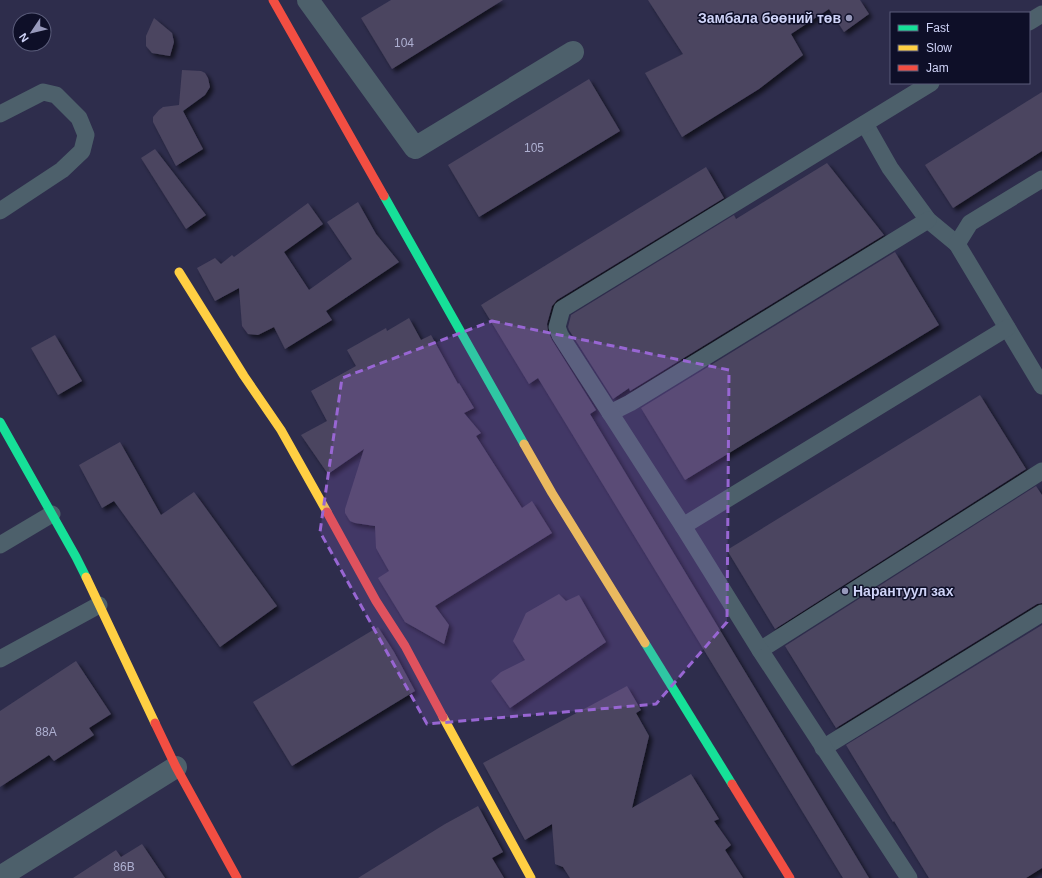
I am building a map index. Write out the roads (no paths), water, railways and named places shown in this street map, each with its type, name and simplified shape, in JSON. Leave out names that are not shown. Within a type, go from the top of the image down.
[{"type":"street","points":[[273,0],[552,493],[790,878]]},
{"type":"street","points":[[315,2],[415,148],[573,52]]},
{"type":"street","points":[[179,272],[244,376],[281,430],[376,601],[405,646],[531,878]]},
{"type":"street","points":[[0,422],[76,557],[176,767],[237,878]]},
{"type":"street","points":[[0,876],[176,767]]},
{"type":"lane","points":[[1030,21],[1042,14]]},
{"type":"lane","points":[[909,878],[760,650],[683,526],[560,335],[557,327],[562,309],[930,84]]},
{"type":"lane","points":[[0,114],[43,92],[56,95],[79,118],[86,136],[82,151],[62,170],[0,211]]},
{"type":"lane","points":[[865,124],[890,168],[928,220],[957,244],[1042,386]]},
{"type":"lane","points":[[957,244],[970,223],[1042,179]]},
{"type":"lane","points":[[610,413],[630,403],[928,220]]},
{"type":"lane","points":[[683,526],[1007,328]]},
{"type":"lane","points":[[760,650],[1042,471]]},
{"type":"lane","points":[[0,545],[52,514]]},
{"type":"lane","points":[[0,659],[98,605]]},
{"type":"lane","points":[[823,748],[1042,613]]},
{"type":"place","name":"Замбала бөөний төв","points":[[849,18]]},
{"type":"place","name":"Нарантуул зах","points":[[845,591]]}]
